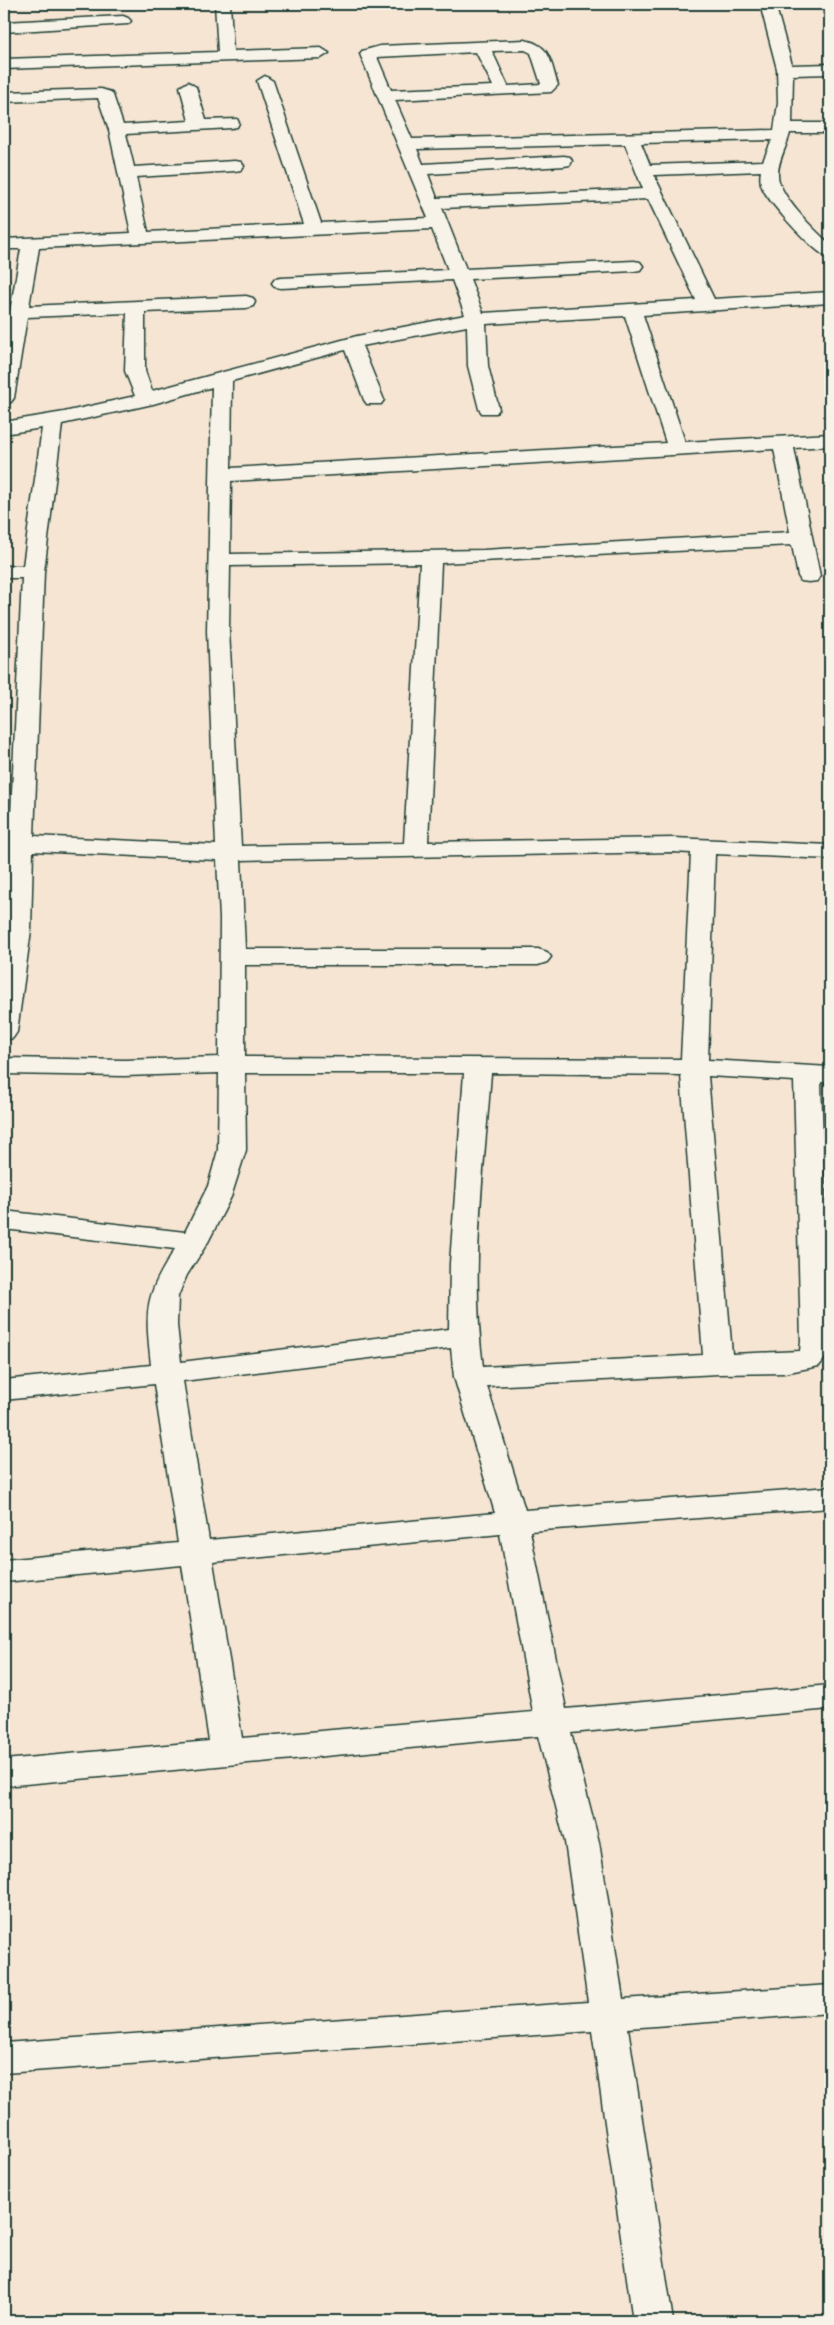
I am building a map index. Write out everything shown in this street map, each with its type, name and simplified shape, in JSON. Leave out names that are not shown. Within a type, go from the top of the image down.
[{"type":"street","points":[[222,4],[226,56]]},
{"type":"street","points":[[767,4],[784,70],[786,89],[782,131],[768,166],[771,188],[812,238],[830,253]]},
{"type":"street","points":[[4,27],[124,21]]},
{"type":"street","points":[[386,95],[549,88],[538,51],[534,47],[526,45],[380,51],[368,54],[432,203],[476,319],[478,366],[489,409]]},
{"type":"street","points":[[482,46],[503,91]]},
{"type":"street","points":[[4,64],[321,53]]},
{"type":"street","points":[[784,70],[830,69]]},
{"type":"street","points":[[265,81],[314,228]]},
{"type":"street","points":[[188,87],[199,125]]},
{"type":"street","points":[[4,97],[102,92],[106,95],[117,130],[141,238]]},
{"type":"street","points":[[117,130],[231,123]]},
{"type":"street","points":[[406,144],[631,138],[830,128]]},
{"type":"street","points":[[631,138],[643,170],[707,305]]},
{"type":"street","points":[[417,170],[564,161]]},
{"type":"street","points":[[126,173],[234,166]]},
{"type":"street","points":[[643,170],[768,166]]},
{"type":"street","points":[[432,203],[654,194]]},
{"type":"street","points":[[4,244],[438,223]]},
{"type":"street","points":[[4,398],[31,243]]},
{"type":"street","points":[[281,283],[634,266]]},
{"type":"street","points":[[4,428],[53,421],[146,400],[351,343],[405,330],[476,319],[830,298]]},
{"type":"street","points":[[18,312],[246,302]]},
{"type":"street","points":[[136,307],[135,371],[146,400]]},
{"type":"street","points":[[632,310],[677,448]]},
{"type":"street","points":[[351,343],[374,400]]},
{"type":"street","points":[[222,379],[218,631],[232,957],[232,1150],[229,1167],[194,1242],[171,1279],[164,1296],[167,1373],[197,1551],[227,1750]]},
{"type":"street","points":[[4,1032],[11,931],[14,842],[33,572],[53,421]]},
{"type":"street","points":[[221,475],[830,440]]},
{"type":"street","points":[[783,442],[809,576]]},
{"type":"street","points":[[220,560],[484,556],[802,538]]},
{"type":"street","points":[[416,848],[431,556]]},
{"type":"street","points":[[4,572],[33,572]]},
{"type":"street","points":[[14,842],[229,853],[416,848],[703,847],[830,852]]},
{"type":"street","points":[[703,847],[694,1067],[718,1364]]},
{"type":"street","points":[[232,957],[538,957]]},
{"type":"street","points":[[4,1066],[124,1068],[231,1065],[694,1067],[819,1074],[816,1352],[809,1359],[799,1362],[718,1364],[470,1377]]},
{"type":"street","points":[[478,1065],[464,1263],[464,1337],[470,1377],[512,1522],[552,1724],[582,1842],[653,2321]]},
{"type":"street","points":[[4,1220],[194,1242]]},
{"type":"street","points":[[4,1390],[167,1373],[464,1337]]},
{"type":"street","points":[[4,1571],[512,1522],[830,1497]]},
{"type":"street","points":[[4,1773],[227,1750],[552,1724],[830,1697]]},
{"type":"street","points":[[4,2058],[830,1999]]}]
